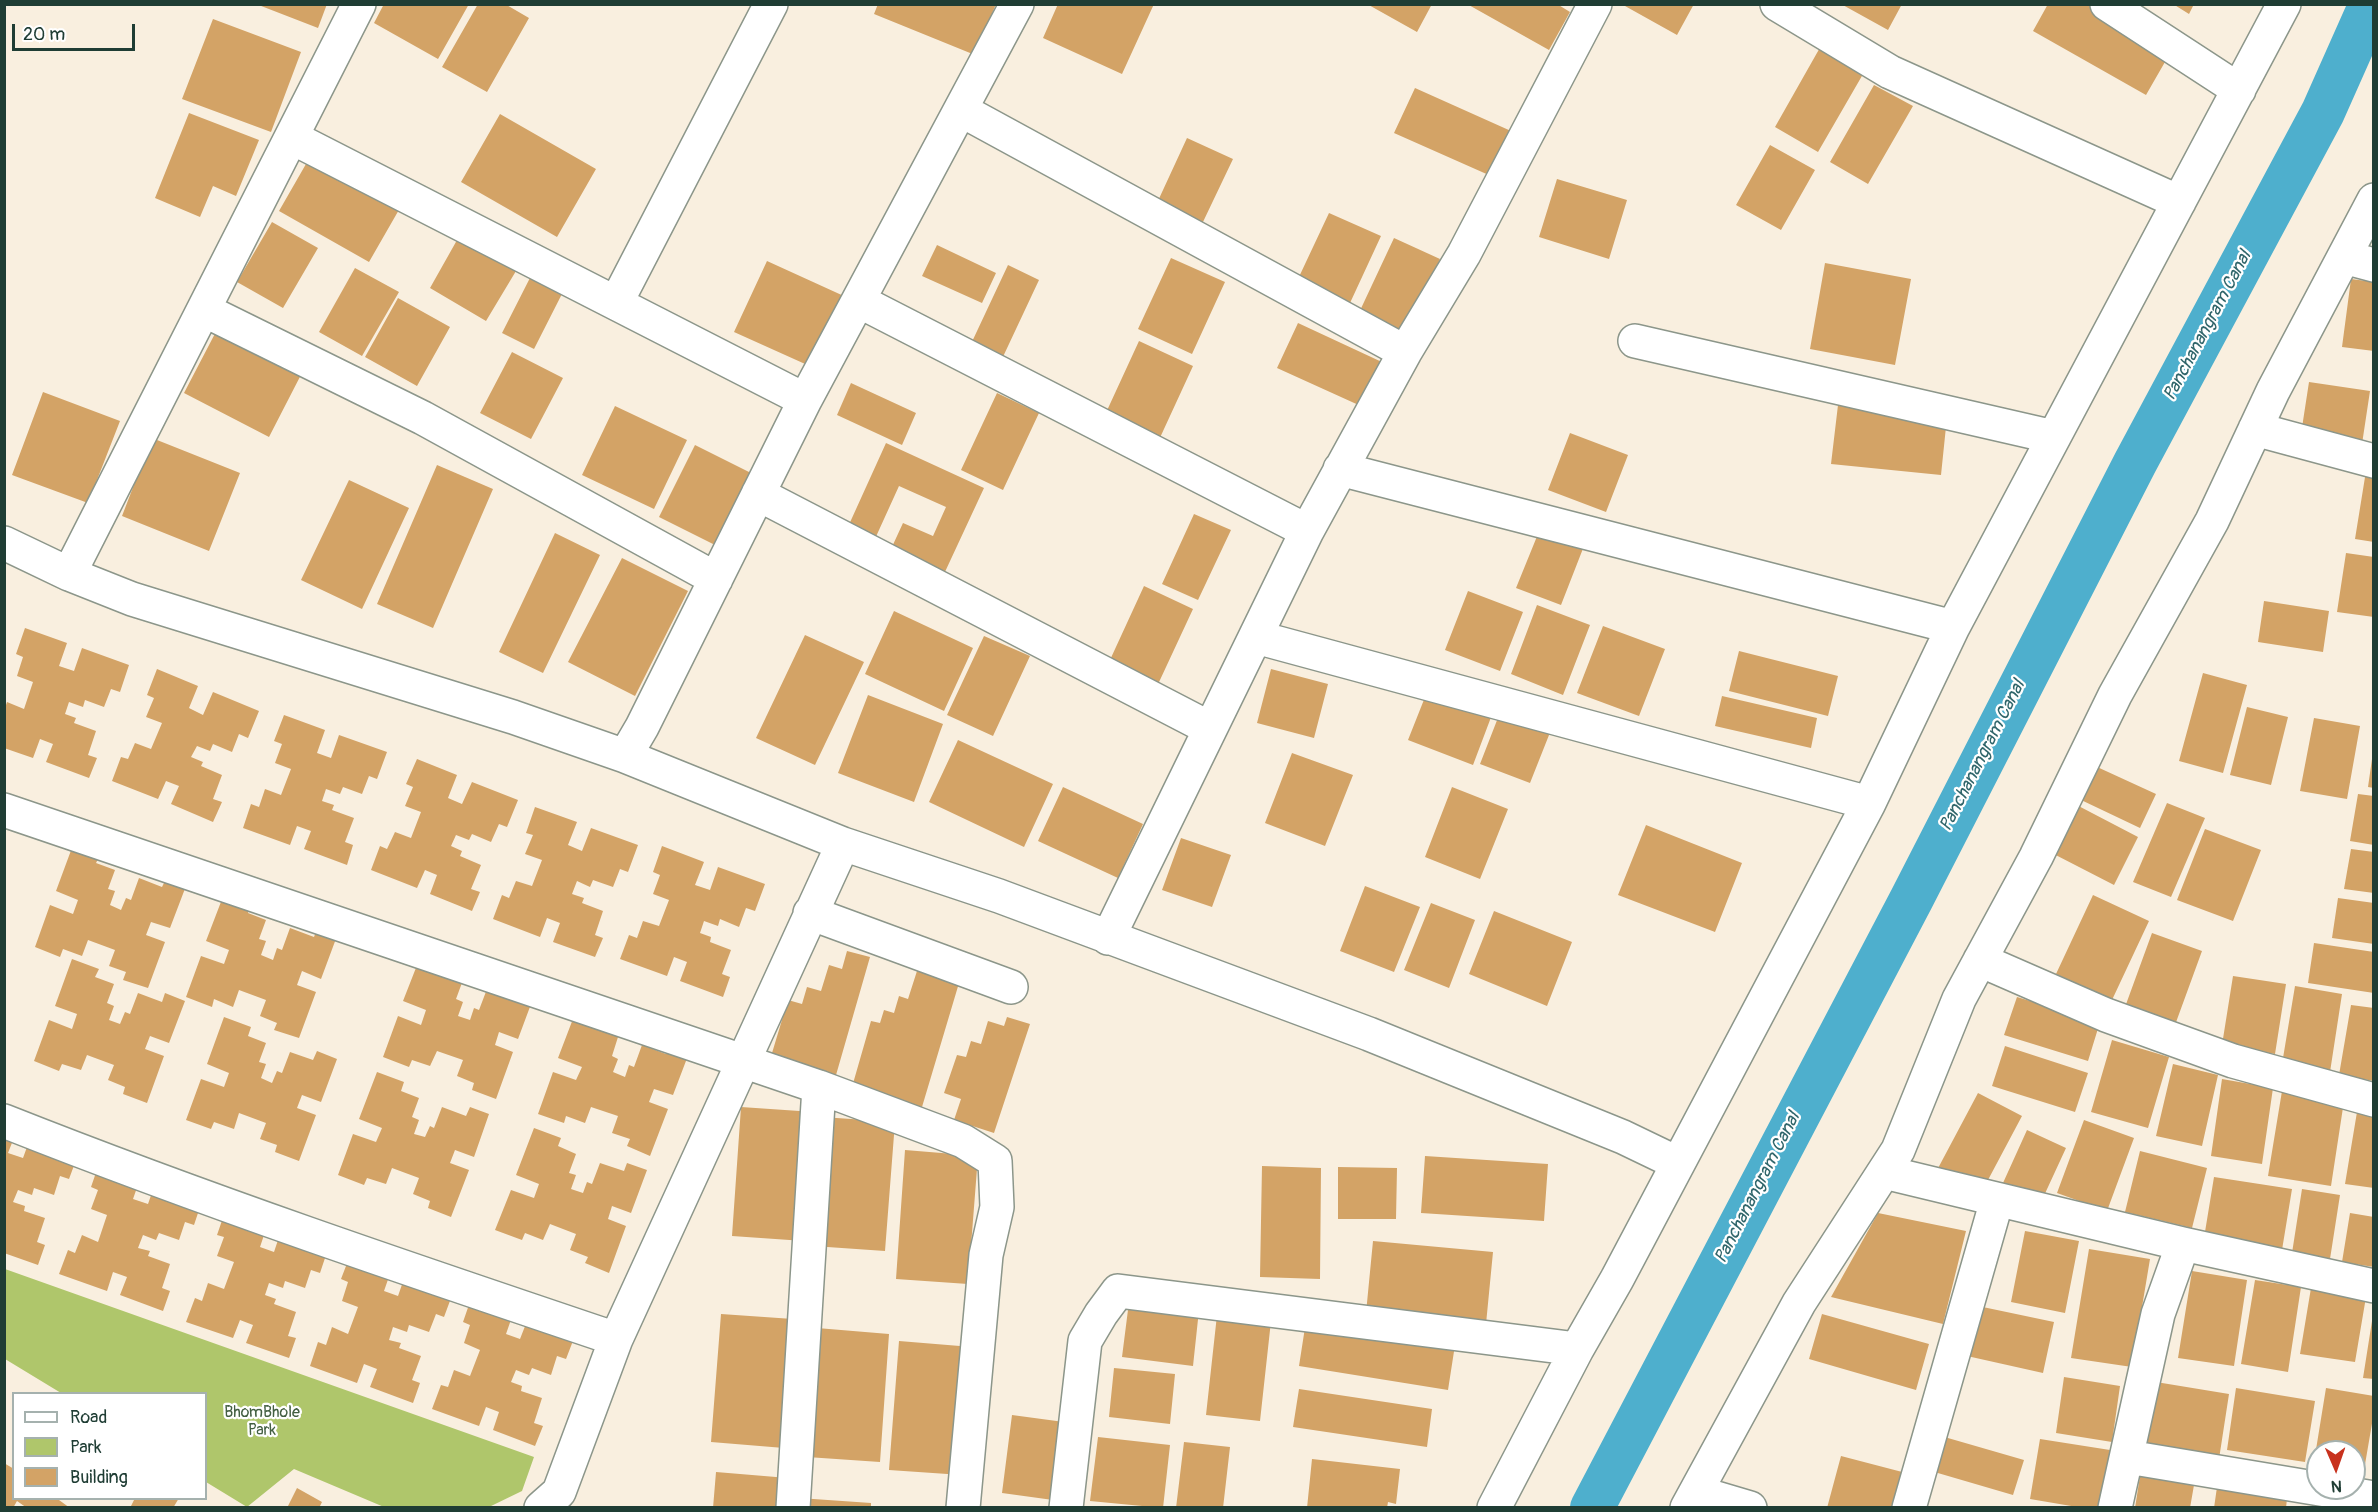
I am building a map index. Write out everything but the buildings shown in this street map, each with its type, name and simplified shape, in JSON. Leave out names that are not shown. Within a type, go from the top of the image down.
[{"type":"street","points":[[69,573],[293,138],[359,4]]},
{"type":"street","points":[[616,303],[771,4]]},
{"type":"street","points":[[624,756],[642,727],[805,400],[1017,4]]},
{"type":"street","points":[[1108,938],[1307,531],[1405,352],[1464,254],[1595,4]]},
{"type":"street","points":[[1778,4],[1890,72],[2179,202]]},
{"type":"street","points":[[2107,4],[2239,90]]},
{"type":"street","points":[[1494,1508],[1576,1349],[1617,1279],[1869,803],[1953,627],[2284,4]]},
{"type":"street","points":[[961,110],[1405,352]]},
{"type":"street","points":[[293,138],[805,400]]},
{"type":"street","points":[[1750,1508],[1692,1500],[1799,1304],[1898,1150],[1959,999],[2036,857],[2115,695],[2212,521],[2273,391],[2359,261],[2373,200]]},
{"type":"street","points":[[859,301],[1307,531]]},
{"type":"street","points":[[204,310],[423,418],[716,579]]},
{"type":"street","points":[[1635,341],[2054,437]]},
{"type":"street","points":[[2256,429],[2373,461]]},
{"type":"street","points":[[1340,469],[1953,627]]},
{"type":"street","points":[[758,494],[1209,728]]},
{"type":"street","points":[[4,543],[69,573],[132,598],[513,717],[624,756],[843,844],[999,896],[1369,1034],[1623,1137],[1677,1163]]},
{"type":"street","points":[[1256,637],[1869,803]]},
{"type":"street","points":[[4,810],[819,1087],[963,1141],[995,1161],[997,1207],[986,1255],[963,1508]]},
{"type":"street","points":[[541,1508],[559,1492],[616,1339],[843,844]]},
{"type":"street","points":[[810,913],[1011,987]]},
{"type":"street","points":[[1980,960],[2106,1015],[2223,1057],[2373,1100]]},
{"type":"street","points":[[793,1508],[819,1087]]},
{"type":"street","points":[[4,1121],[189,1192],[616,1339]]},
{"type":"street","points":[[1884,1172],[2183,1244],[2373,1286]]},
{"type":"street","points":[[1909,1508],[1998,1200]]},
{"type":"street","points":[[2115,1508],[2158,1314],[2183,1244]]},
{"type":"street","points":[[1066,1508],[1085,1341],[1118,1291],[1576,1349]]},
{"type":"street","points":[[2128,1457],[2373,1498]]},
{"type":"green space","name":"BhomBhole Park","points":[[5,1269],[534,1457],[522,1491],[489,1507],[384,1507],[294,1469],[247,1507],[207,1483],[207,1392],[59,1392],[5,1359]]},
{"type":"waterway","name":"Panchanangram Canal","points":[[1592,1508],[1911,900],[2135,463],[2323,112],[2371,4]]}]
